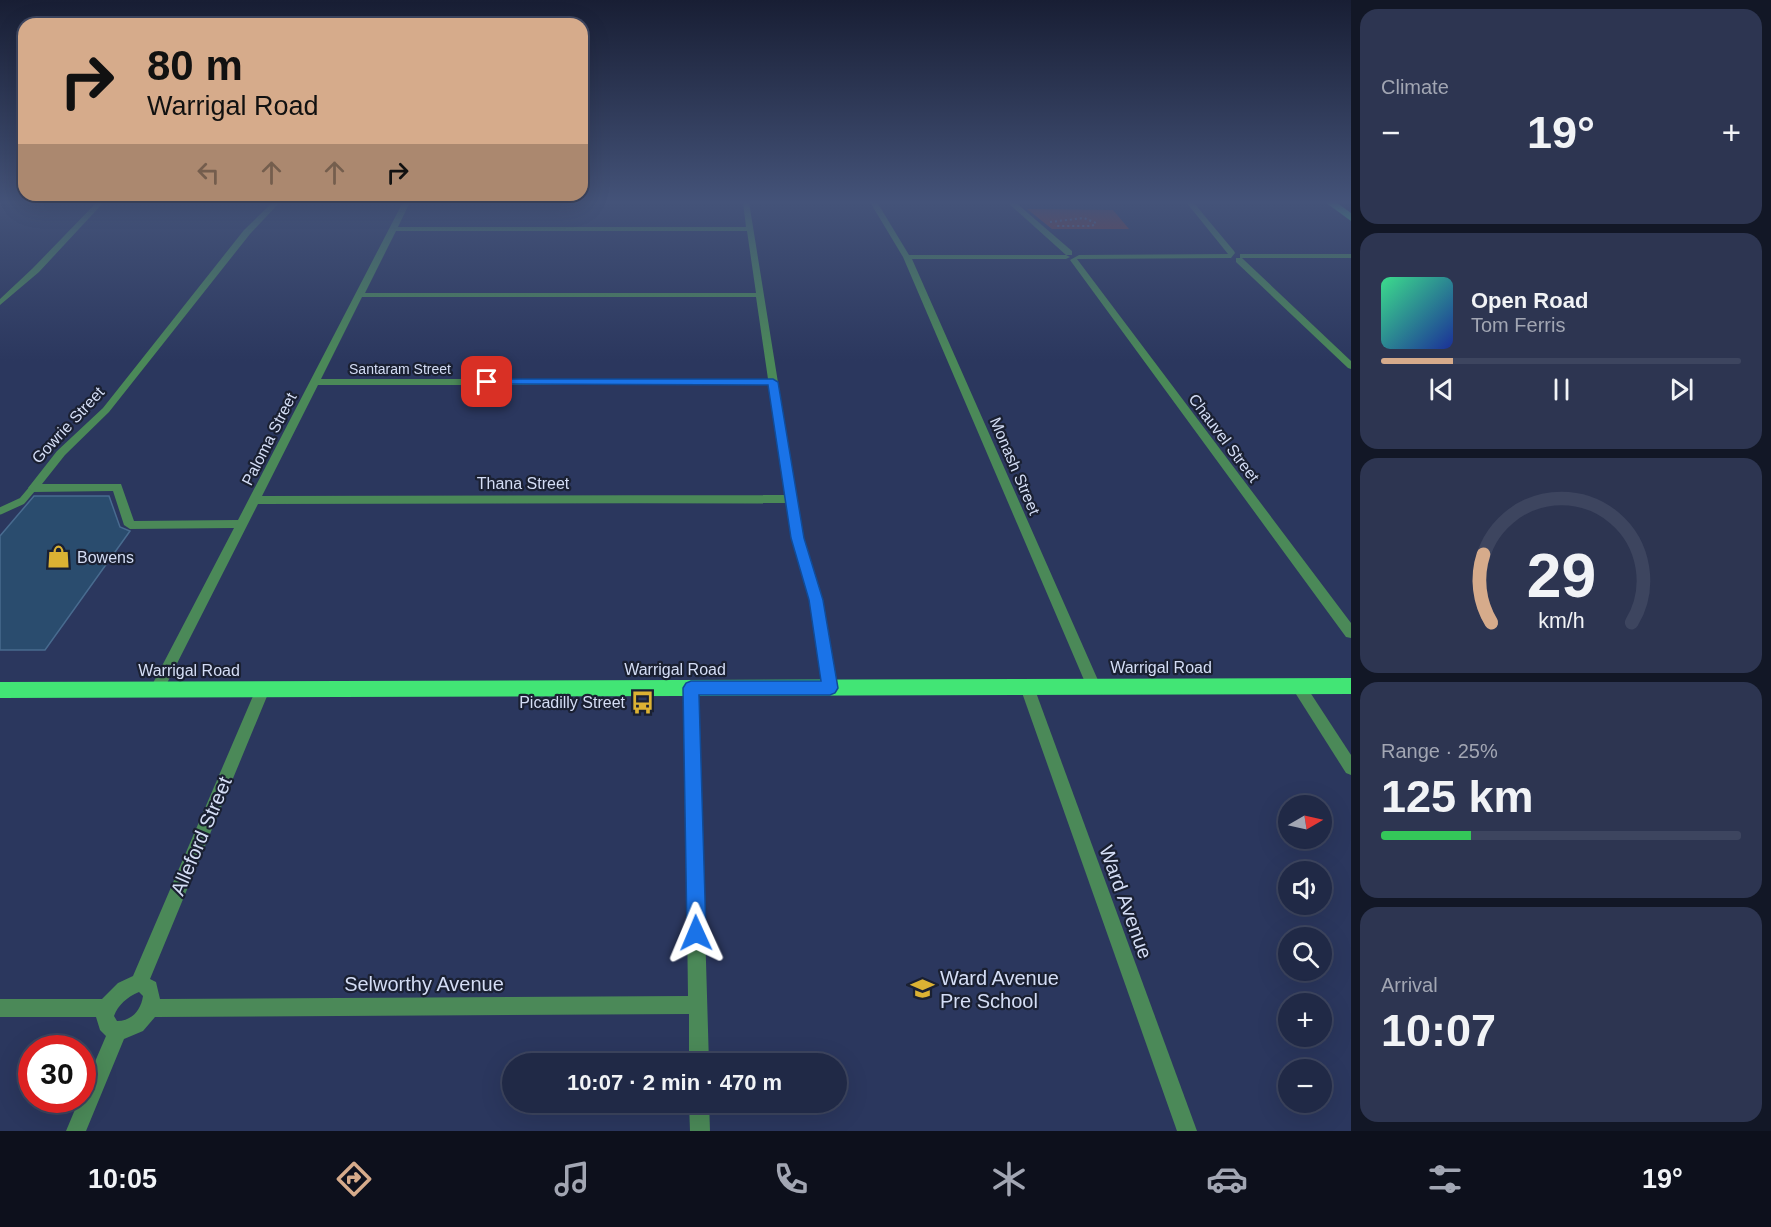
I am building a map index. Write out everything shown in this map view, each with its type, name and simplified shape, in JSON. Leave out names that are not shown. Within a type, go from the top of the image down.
[{"type":"highway","name":"Warrigal Road","points":[[0,690],[1351,687]]},
{"type":"street","points":[[0,303],[51,255]]},
{"type":"street","name":"Gowrie Street","points":[[33,488],[61,453],[106,410],[229,255]]},
{"type":"street","name":"Paloma Street","points":[[156,689],[380,255]]},
{"type":"street","points":[[754,255],[791,499],[800,547],[816,600],[830,688]]},
{"type":"street","name":"Chauvel Street","points":[[1069,255],[1351,633]]},
{"type":"street","points":[[907,257],[1189,255]]},
{"type":"street","points":[[1232,255],[1241,258],[1351,256]]},
{"type":"street","name":"Monash Street","points":[[907,257],[1094,687]]},
{"type":"street","points":[[1241,258],[1351,366]]},
{"type":"street","points":[[359,296],[760,295]]},
{"type":"street","name":"Santaram Street","points":[[315,382],[773,382]]},
{"type":"street","name":"Gowrie Street","points":[[33,488],[117,487],[130,525],[242,524]]},
{"type":"street","name":"Thana Street","points":[[254,500],[791,499]]},
{"type":"street","name":"Ward Avenue","points":[[1027,687],[1187,1131]]},
{"type":"street","points":[[1299,687],[1351,768]]},
{"type":"street","points":[[691,688],[699,1053]]},
{"type":"street","name":"Alleford Street","points":[[139,983],[263,689]]},
{"type":"street","points":[[139,983],[150,988],[152,1000],[150,1008],[133,1027],[118,1031],[108,1027],[106,1015],[108,1008],[118,993],[132,984],[139,983]]},
{"type":"street","name":"Selworthy Avenue","points":[[150,1008],[698,1005]]},
{"type":"street","points":[[0,1008],[108,1008]]},
{"type":"street","points":[[76,1131],[118,1031]]},
{"type":"street","points":[[699,1113],[700,1131]]},
{"type":"lane","points":[[0,511],[22,501],[33,488]]},
{"type":"building","name":"Bowens","points":[[34,496],[109,496],[120,527],[130,531],[45,650],[0,650],[0,536]]},
{"type":"place","name":"Bowens","points":[[59,557]]},
{"type":"place","name":"Picadilly Street","points":[[643,702]]},
{"type":"place","name":"Ward Avenue Pre School","points":[[922,989]]},
{"type":"route","points":[[487,382],[773,382],[798,538],[816,600],[830,688],[691,688],[696,933]]}]
